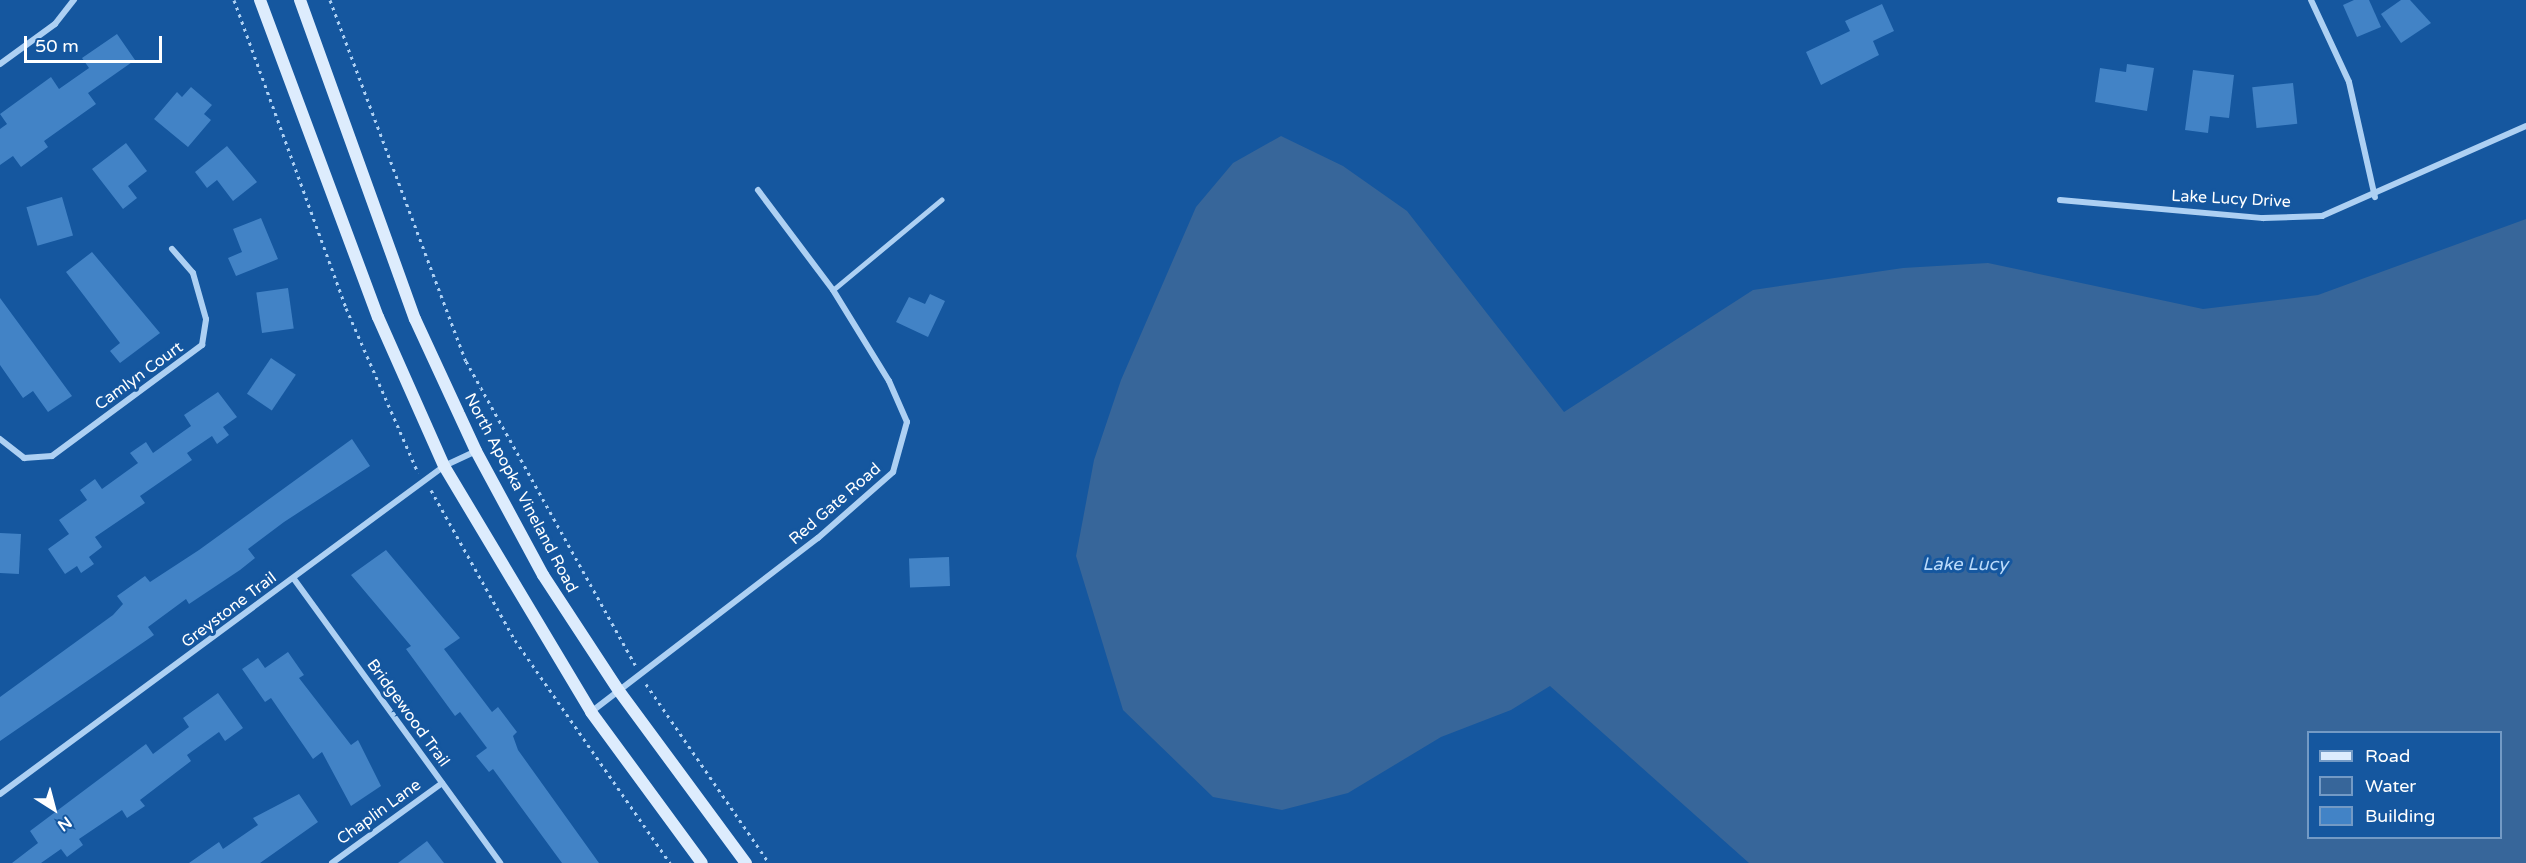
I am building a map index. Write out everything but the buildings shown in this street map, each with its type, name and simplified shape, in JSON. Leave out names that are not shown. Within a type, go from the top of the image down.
[{"type":"street","points":[[0,64],[55,24],[74,0]]},
{"type":"street","points":[[260,0],[378,317],[444,466],[591,712],[702,863]]},
{"type":"street","name":"North Apopka Vineland Road","points":[[300,0],[414,319],[476,452],[543,575],[619,691],[746,863]]},
{"type":"street","points":[[2311,0],[2349,82],[2374,197]]},
{"type":"street","name":"Lake Lucy Drive","points":[[2060,200],[2263,218],[2322,216],[2374,197],[2526,126]]},
{"type":"street","name":"Red Gate Road","points":[[591,712],[818,538],[893,472],[907,422],[889,381],[833,290],[758,189]]},
{"type":"street","name":"Camlyn Court","points":[[0,439],[24,458],[52,456],[202,345],[206,319],[193,273],[172,249]]},
{"type":"street","name":"Greystone Trail","points":[[0,794],[444,466],[476,452]]},
{"type":"street","name":"Bridgewood Trail","points":[[294,579],[500,863]]},
{"type":"street","name":"Chaplin Lane","points":[[332,863],[442,783]]},
{"type":"lane","points":[[833,290],[941,200]]},
{"type":"path","points":[[330,0],[466,361],[640,675],[769,863]]},
{"type":"water","name":"Lake Lucy","points":[[1281,136],[1343,166],[1407,211],[1564,412],[1753,290],[1903,268],[1988,263],[2203,309],[2318,295],[2526,219],[2526,863],[1749,863],[1550,686],[1511,710],[1441,737],[1348,793],[1282,810],[1213,797],[1123,710],[1076,556],[1094,460],[1121,380],[1196,207],[1233,163]]}]
